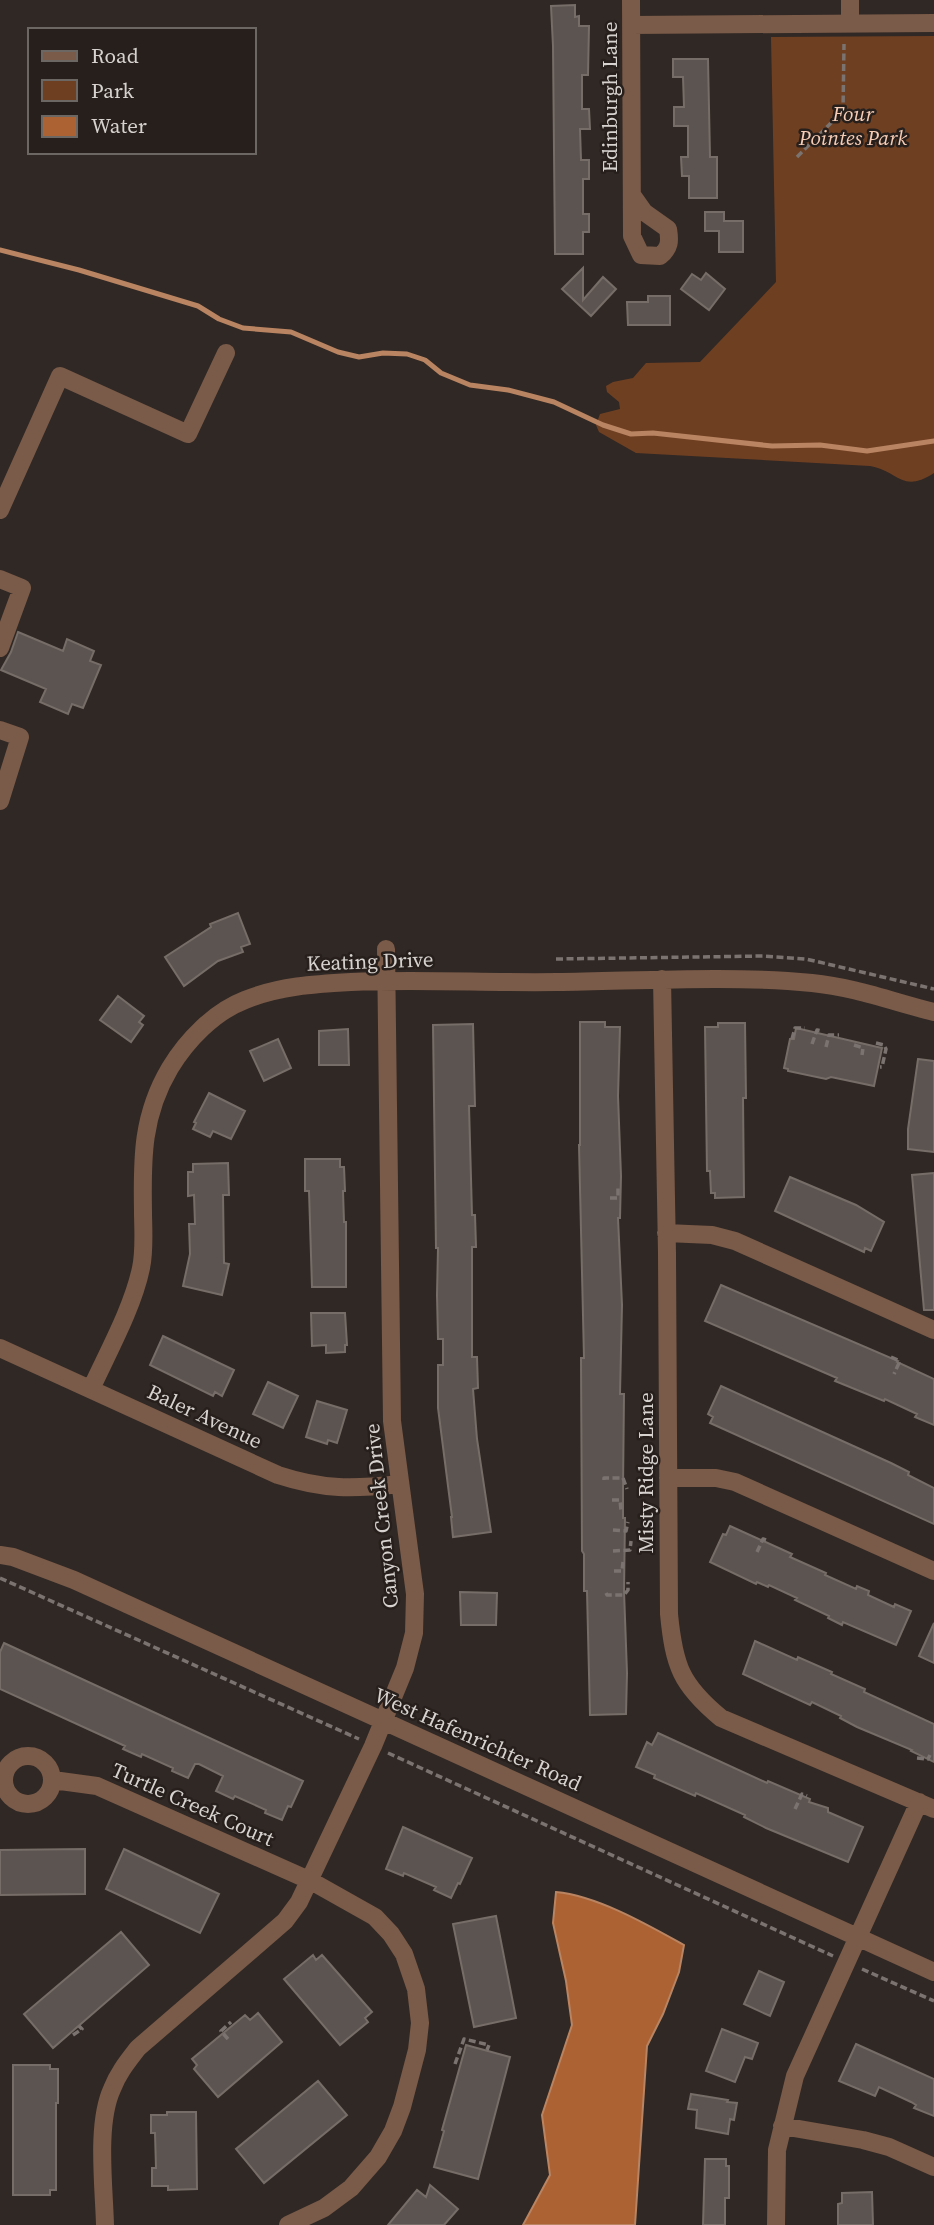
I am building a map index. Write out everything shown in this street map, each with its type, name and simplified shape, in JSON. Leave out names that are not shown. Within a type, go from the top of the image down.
[{"type":"street","name":"Edinburgh Lane","points":[[631,0],[632,195]]},
{"type":"street","points":[[850,0],[850,24]]},
{"type":"street","points":[[631,25],[934,23]]},
{"type":"street","points":[[0,510],[60,376],[188,434],[226,353]]},
{"type":"street","points":[[0,579],[22,588],[0,648]]},
{"type":"street","points":[[0,730],[20,737],[0,801]]},
{"type":"street","name":"Canyon Creek Drive","points":[[105,2225],[105,2114],[111,2091],[123,2066],[138,2048],[285,1921],[299,1902],[383,1721],[405,1668],[414,1633],[415,1594],[392,1421],[386,949]]},
{"type":"street","name":"Misty Ridge Lane","points":[[662,979],[669,1614],[672,1645],[681,1674],[698,1699],[721,1718],[926,1806]]},
{"type":"street","name":"Keating Drive","points":[[91,1389],[136,1288],[142,1265],[142,1163],[147,1125],[155,1095],[189,1042],[212,1020],[243,1001],[310,984],[387,980],[758,980],[814,983],[934,1012]]},
{"type":"street","points":[[666,1233],[712,1235],[735,1241],[934,1330]]},
{"type":"street","name":"Baler Avenue","points":[[0,1348],[278,1475],[301,1483],[341,1489],[400,1485]]},
{"type":"street","points":[[668,1478],[735,1482],[934,1571]]},
{"type":"street","name":"West Hafenrichter Road","points":[[0,1555],[13,1557],[74,1580],[934,1972]]},
{"type":"street","name":"Turtle Creek Court","points":[[53,1780],[97,1786],[311,1881],[374,1917],[391,1934],[409,1966],[416,1989],[420,2023],[417,2050],[393,2131],[378,2157],[351,2188],[324,2208],[288,2225]]},
{"type":"street","points":[[776,2225],[776,2162],[795,2076],[858,1937],[926,1806]]},
{"type":"street","points":[[782,2126],[876,2144],[934,2166]]},
{"type":"path","points":[[797,157],[843,111],[844,44]]},
{"type":"path","points":[[843,111],[870,111]]},
{"type":"path","points":[[792,1039],[795,1028],[805,1028]]},
{"type":"path","points":[[812,1044],[817,1030],[822,1031]]},
{"type":"path","points":[[827,1046],[829,1035],[839,1035]]},
{"type":"path","points":[[876,1043],[884,1045],[886,1049],[882,1067],[880,1066]]},
{"type":"path","points":[[853,1045],[863,1048],[862,1055]]},
{"type":"path","points":[[610,1198],[618,1198],[618,1188]]},
{"type":"path","points":[[891,1357],[899,1363],[894,1374]]},
{"type":"path","points":[[604,1480],[624,1479],[627,1489]]},
{"type":"path","points":[[612,1500],[620,1500],[621,1510]]},
{"type":"path","points":[[613,1530],[626,1531],[628,1522]]},
{"type":"path","points":[[758,1552],[763,1539],[769,1541]]},
{"type":"path","points":[[613,1551],[630,1550],[631,1541]]},
{"type":"path","points":[[614,1571],[622,1571],[624,1562]]},
{"type":"path","points":[[0,1578],[357,1738]]},
{"type":"path","points":[[606,1593],[624,1595],[628,1590],[628,1583]]},
{"type":"path","points":[[389,1753],[829,1954]]},
{"type":"path","points":[[917,1758],[928,1759],[930,1755]]},
{"type":"path","points":[[795,1809],[802,1794],[807,1796]]},
{"type":"path","points":[[866,1970],[934,2001]]},
{"type":"path","points":[[228,2039],[221,2031],[231,2022]]},
{"type":"path","points":[[73,2035],[82,2029],[79,2025]]},
{"type":"path","points":[[456,2064],[464,2039],[489,2045],[487,2050]]},
{"type":"green space","name":"Four Pointes Park","points":[[934,36],[934,473],[923,479],[907,481],[870,466],[636,453],[599,432],[596,425],[600,414],[620,409],[619,402],[607,392],[606,386],[633,378],[646,363],[700,362],[776,282],[771,37]]},
{"type":"water","points":[[556,1892],[605,1905],[684,1945],[679,1972],[647,2046],[635,2225],[523,2225],[550,2175],[542,2115],[572,2025],[566,1981],[553,1923]]},
{"type":"building","points":[[575,5],[575,17],[579,16],[579,26],[589,26],[588,75],[582,75],[582,109],[589,109],[590,129],[580,129],[581,160],[589,160],[589,179],[583,179],[583,214],[589,214],[589,232],[583,232],[583,254],[555,254],[551,6]]},
{"type":"building","points":[[673,59],[708,59],[710,157],[717,157],[717,198],[689,198],[689,176],[682,176],[681,157],[688,157],[688,126],[674,126],[674,107],[684,107],[683,77],[673,77]]},
{"type":"building","points":[[705,212],[724,212],[724,221],[743,221],[743,252],[719,252],[719,231],[705,231]]},
{"type":"building","points":[[583,268],[583,300],[603,277],[616,289],[591,316],[562,289]]},
{"type":"building","points":[[706,273],[725,289],[709,310],[681,289],[692,274],[701,280]]},
{"type":"building","points":[[648,296],[670,296],[670,325],[628,325],[627,302],[648,302]]},
{"type":"building","points":[[18,632],[63,651],[67,639],[94,651],[90,661],[101,665],[83,708],[72,704],[68,714],[40,702],[46,689],[1,670]]},
{"type":"building","points":[[238,913],[250,944],[241,947],[243,952],[218,961],[184,986],[165,957],[211,927],[210,924]]},
{"type":"building","points":[[118,996],[144,1016],[139,1022],[143,1025],[131,1042],[100,1020]]},
{"type":"building","points":[[580,1022],[605,1022],[605,1027],[620,1027],[618,1096],[621,1176],[618,1218],[622,1305],[620,1394],[624,1394],[626,1714],[590,1715],[587,1591],[584,1591],[582,1551],[581,1358],[584,1358],[579,1145]]},
{"type":"building","points":[[718,1023],[745,1023],[744,1197],[715,1198],[715,1193],[711,1193],[710,1171],[707,1171],[705,1027],[718,1027]]},
{"type":"building","points":[[473,1024],[475,1106],[469,1106],[472,1215],[475,1215],[476,1247],[472,1247],[472,1357],[477,1357],[478,1388],[473,1389],[477,1439],[491,1532],[453,1537],[438,1408],[438,1365],[443,1365],[443,1339],[438,1339],[433,1025]]},
{"type":"building","points":[[796,1028],[882,1048],[874,1086],[788,1071],[784,1068],[790,1039],[794,1039]]},
{"type":"building","points":[[348,1029],[349,1065],[319,1065],[319,1031]]},
{"type":"building","points":[[278,1039],[291,1068],[264,1081],[250,1051]]},
{"type":"building","points":[[918,1059],[934,1061],[934,1152],[908,1149],[908,1129]]},
{"type":"building","points":[[209,1093],[245,1111],[231,1139],[213,1131],[210,1137],[193,1129]]},
{"type":"building","points":[[305,1159],[340,1159],[340,1167],[344,1167],[346,1287],[312,1287],[309,1191],[305,1191]]},
{"type":"building","points":[[228,1163],[229,1195],[223,1195],[224,1263],[229,1264],[222,1295],[183,1286],[190,1254],[189,1224],[195,1224],[194,1195],[188,1196],[188,1172],[193,1172],[193,1164]]},
{"type":"building","points":[[934,1173],[934,1310],[924,1310],[912,1175]]},
{"type":"building","points":[[790,1177],[856,1205],[884,1222],[871,1251],[865,1248],[864,1252],[775,1211]]},
{"type":"building","points":[[721,1285],[934,1379],[934,1425],[885,1399],[884,1401],[835,1381],[837,1378],[705,1321]]},
{"type":"building","points":[[311,1313],[345,1313],[345,1352],[326,1353],[326,1345],[312,1346]]},
{"type":"building","points":[[163,1336],[234,1370],[222,1396],[215,1392],[213,1396],[150,1365]]},
{"type":"building","points":[[268,1382],[298,1396],[283,1428],[253,1414]]},
{"type":"building","points":[[721,1386],[891,1463],[934,1488],[934,1524],[710,1423],[713,1417],[708,1414]]},
{"type":"building","points":[[317,1401],[347,1410],[337,1443],[328,1440],[327,1444],[306,1437]]},
{"type":"building","points":[[730,1526],[792,1554],[790,1557],[826,1573],[825,1575],[856,1589],[857,1586],[869,1591],[868,1595],[894,1607],[895,1604],[911,1611],[896,1645],[843,1622],[842,1625],[795,1600],[797,1598],[769,1585],[756,1584],[710,1562],[723,1534],[726,1535]]},
{"type":"building","points":[[460,1592],[497,1593],[496,1625],[461,1625]]},
{"type":"building","points":[[934,1623],[934,1663],[919,1656]]},
{"type":"building","points":[[755,1641],[832,1672],[831,1674],[865,1689],[864,1692],[934,1724],[934,1762],[857,1727],[812,1702],[810,1705],[743,1674]]},
{"type":"building","points":[[4,1643],[303,1781],[291,1807],[288,1806],[282,1820],[235,1796],[233,1799],[216,1791],[223,1776],[199,1764],[195,1764],[188,1778],[172,1771],[173,1768],[123,1749],[125,1746],[0,1689],[0,1652]]},
{"type":"building","points":[[658,1733],[767,1783],[768,1781],[810,1799],[809,1802],[828,1808],[828,1812],[863,1827],[848,1862],[766,1828],[744,1817],[745,1815],[696,1793],[695,1796],[654,1778],[655,1775],[636,1767],[647,1742],[652,1745]]},
{"type":"building","points":[[403,1827],[472,1858],[451,1898],[434,1890],[436,1887],[404,1873],[403,1876],[386,1869]]},
{"type":"building","points":[[85,1849],[85,1894],[0,1895],[0,1850]]},
{"type":"building","points":[[124,1849],[219,1894],[200,1933],[106,1889]]},
{"type":"building","points":[[496,1916],[516,2018],[474,2027],[453,1924]]},
{"type":"building","points":[[121,1932],[149,1965],[53,2048],[24,2014]]},
{"type":"building","points":[[313,1955],[316,1960],[322,1955],[372,2012],[365,2018],[368,2022],[340,2045],[284,1979]]},
{"type":"building","points":[[759,1971],[784,1982],[770,2016],[744,2004]]},
{"type":"building","points":[[258,2013],[282,2042],[218,2097],[194,2069],[197,2065],[192,2059],[245,2015],[250,2020]]},
{"type":"building","points":[[722,2029],[758,2043],[752,2059],[745,2057],[735,2082],[706,2071]]},
{"type":"building","points":[[856,2044],[934,2079],[934,2116],[914,2108],[916,2105],[879,2087],[875,2096],[839,2081]]},
{"type":"building","points":[[466,2045],[510,2057],[478,2179],[434,2167]]},
{"type":"building","points":[[13,2065],[50,2065],[50,2069],[58,2069],[56,2190],[50,2190],[50,2195],[13,2195]]},
{"type":"building","points":[[318,2081],[347,2115],[264,2183],[236,2149]]},
{"type":"building","points":[[691,2094],[737,2103],[734,2120],[730,2119],[728,2134],[696,2128],[697,2110],[688,2109]]},
{"type":"building","points":[[167,2112],[196,2112],[197,2189],[168,2190],[168,2186],[152,2186],[152,2168],[156,2168],[155,2133],[151,2133],[151,2115],[167,2115]]},
{"type":"building","points":[[705,2159],[726,2159],[726,2166],[729,2166],[729,2198],[725,2198],[725,2225],[703,2225]]},
{"type":"building","points":[[430,2185],[458,2209],[444,2225],[388,2225],[417,2190],[426,2197]]},
{"type":"building","points":[[872,2192],[873,2225],[838,2225],[838,2204],[842,2203],[842,2193]]},
{"type":"waterway","points":[[0,250],[79,270],[198,306],[219,319],[243,328],[291,332],[338,352],[359,357],[383,353],[407,354],[425,360],[441,373],[470,385],[508,390],[554,402],[603,425],[631,434],[653,433],[772,446],[820,445],[867,451],[934,441]]}]
